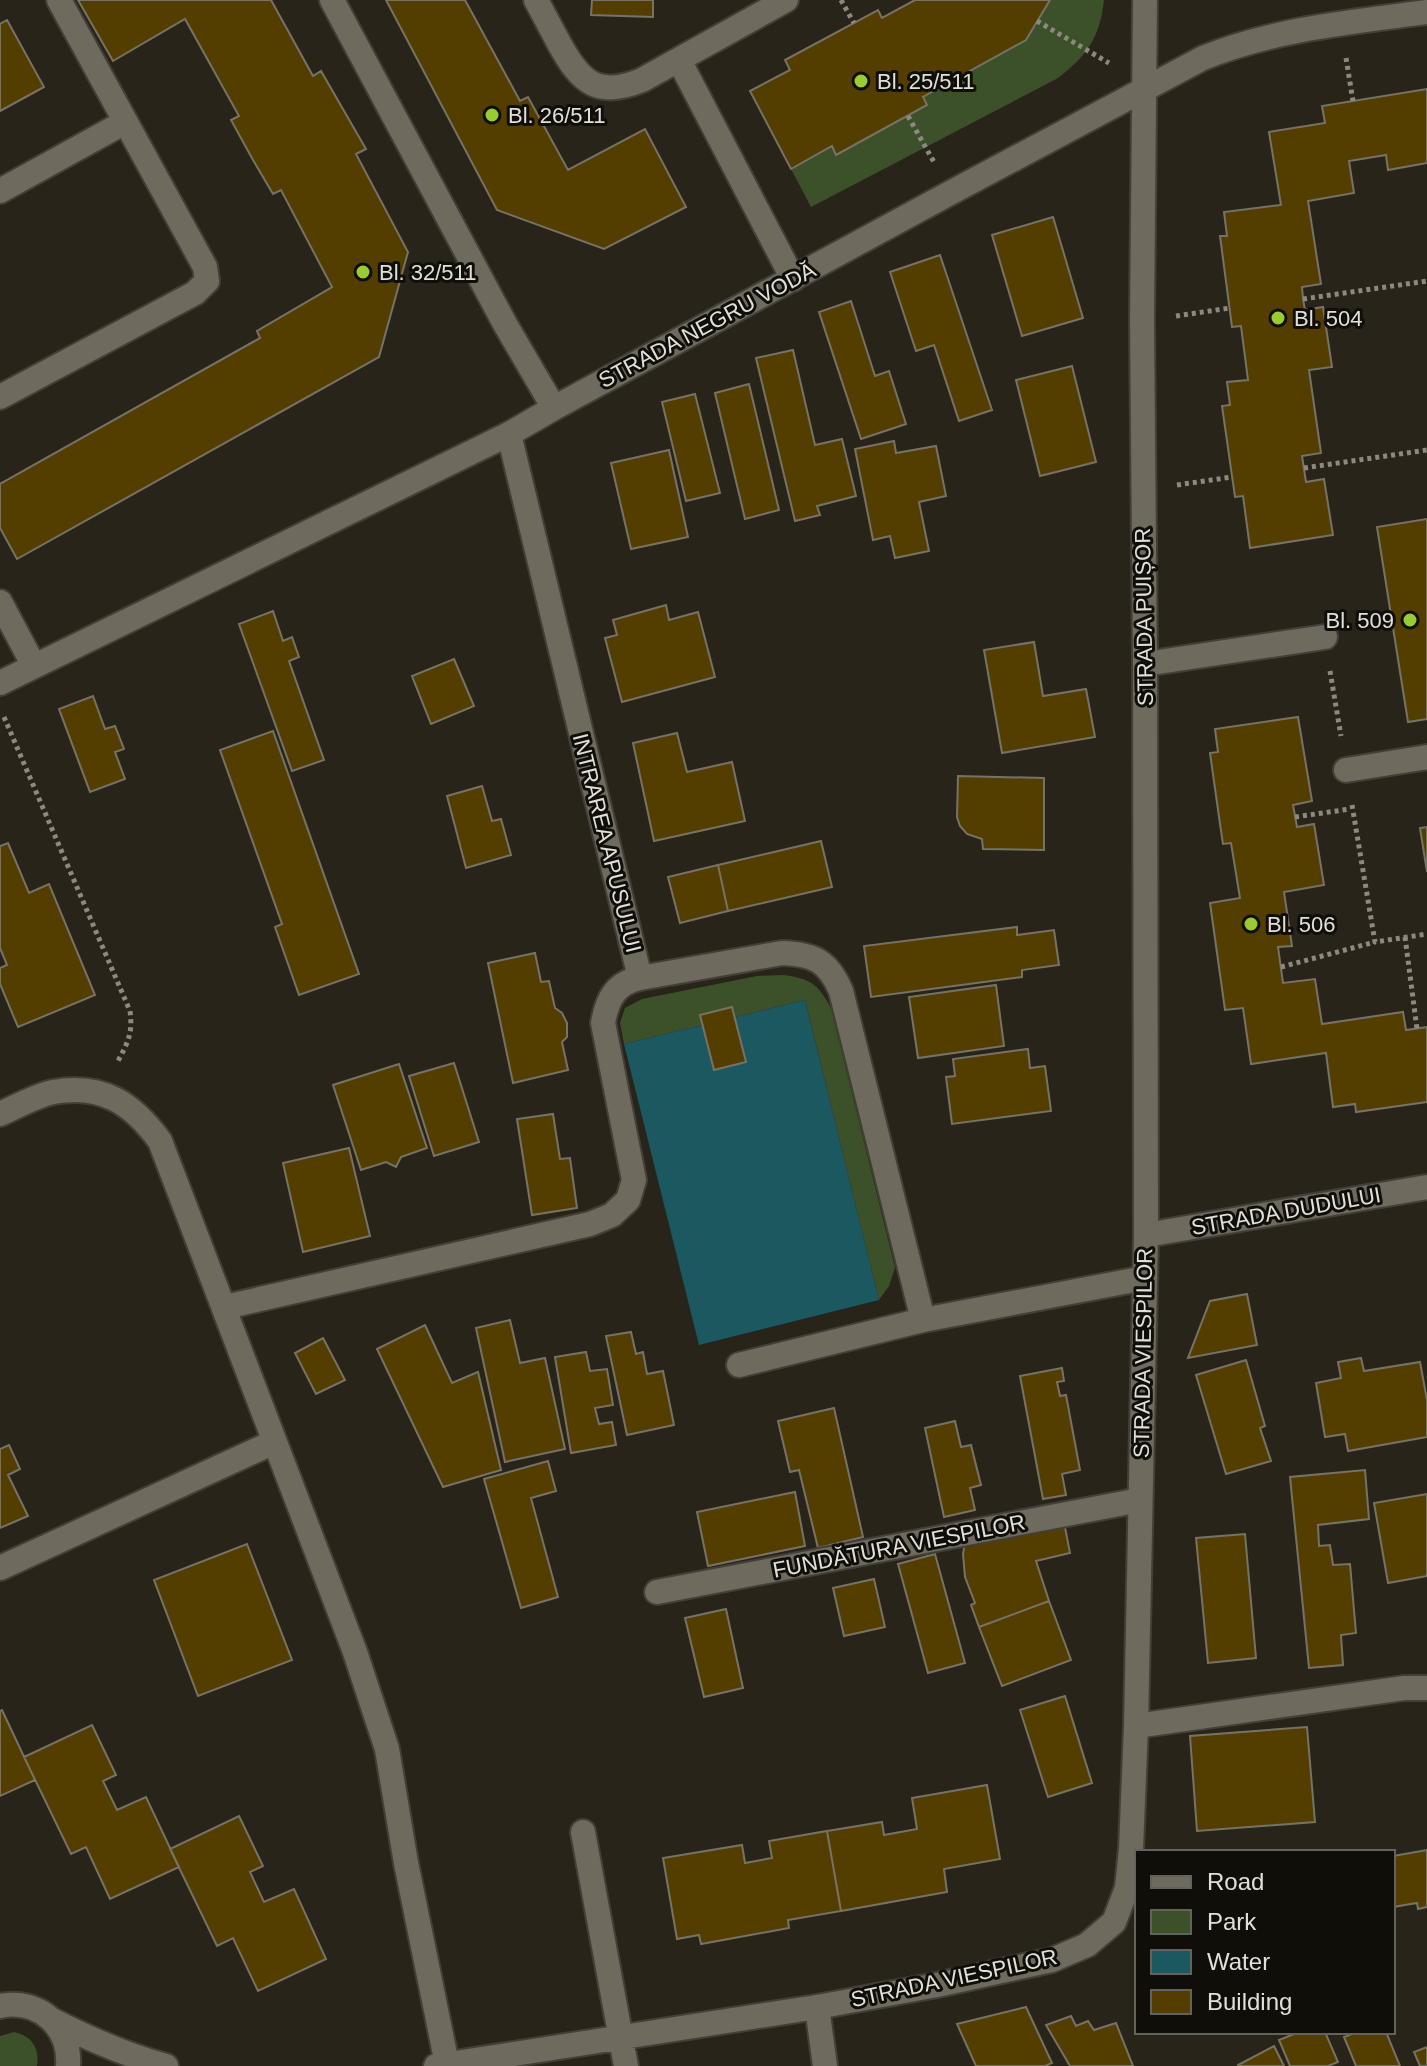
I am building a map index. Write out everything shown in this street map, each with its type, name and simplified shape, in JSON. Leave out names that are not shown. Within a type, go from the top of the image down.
[{"type":"street","points":[[0,397],[195,293],[207,281],[205,267],[59,0]]},
{"type":"street","points":[[332,0],[497,310],[554,408]]},
{"type":"street","points":[[536,0],[572,66],[591,84],[604,87],[631,84],[786,0]]},
{"type":"street","name":"STRADA PUIȘOR","points":[[1145,0],[1142,320],[1146,1235]]},
{"type":"street","name":"STRADA NEGRU VODĂ","points":[[0,683],[509,434],[1143,87],[1203,58],[1249,41],[1427,12]]},
{"type":"street","points":[[679,60],[793,279]]},
{"type":"street","points":[[0,191],[125,122]]},
{"type":"street","name":"INTRAREA APUSULUI","points":[[225,1307],[590,1224],[612,1215],[628,1200],[634,1180],[603,1023],[605,1009],[619,986],[640,978],[509,434]]},
{"type":"street","points":[[0,602],[34,666]]},
{"type":"street","points":[[1145,664],[1325,637]]},
{"type":"street","points":[[1346,770],[1427,757]]},
{"type":"street","points":[[640,978],[782,953],[813,957],[826,965],[841,991],[923,1320]]},
{"type":"street","points":[[0,1114],[51,1093],[84,1090],[124,1103],[144,1119],[160,1141],[355,1652],[387,1749],[441,2065]]},
{"type":"street","name":"STRADA DUDULUI","points":[[1146,1235],[1427,1187]]},
{"type":"street","name":"STRADA VIESPILOR","points":[[441,2065],[817,2007],[937,1985],[1052,1960],[1087,1945],[1114,1922],[1127,1888],[1131,1849],[1146,1235]]},
{"type":"street","points":[[739,1365],[923,1320],[1145,1278]]},
{"type":"street","points":[[0,1568],[274,1442]]},
{"type":"street","name":"FUNDĂTURA VIESPILOR","points":[[657,1592],[1140,1500]]},
{"type":"street","points":[[1136,1726],[1404,1688],[1427,1688]]},
{"type":"street","points":[[583,1832],[626,2066]]},
{"type":"street","points":[[0,1984],[27,2006]]},
{"type":"street","points":[[0,2006],[27,2006],[52,2020],[59,2027],[67,2045],[68,2066]]},
{"type":"street","points":[[817,2007],[825,2066]]},
{"type":"street","points":[[52,2020],[137,2058],[166,2066]]},
{"type":"path","points":[[841,0],[854,23]]},
{"type":"path","points":[[1037,21],[1143,87]]},
{"type":"path","points":[[908,116],[950,193]]},
{"type":"path","points":[[1303,299],[1427,281]]},
{"type":"path","points":[[1142,320],[1230,308]]},
{"type":"path","points":[[1304,468],[1427,450]]},
{"type":"path","points":[[1143,491],[1232,477]]},
{"type":"path","points":[[1325,637],[1375,942]]},
{"type":"path","points":[[0,708],[130,1011],[130,1039],[116,1066]]},
{"type":"path","points":[[1295,817],[1352,808]]},
{"type":"path","points":[[1281,967],[1375,942],[1427,934]]},
{"type":"path","points":[[1405,937],[1417,1029]]},
{"type":"green space","points":[[1050,0],[1104,0],[1099,25],[1090,45],[1068,70],[811,207],[791,169],[832,146],[836,154],[927,106],[923,97],[1026,40]]},
{"type":"green space","points":[[784,975],[813,984],[831,1008],[895,1268],[889,1286],[879,1300],[805,1000],[735,1017],[732,1008],[700,1015],[703,1025],[624,1044],[620,1023],[625,1008],[642,999],[757,976]]},
{"type":"green space","points":[[14,2032],[26,2036],[33,2044],[37,2066],[0,2066],[0,2036]]},
{"type":"water","points":[[805,1000],[879,1300],[699,1345],[624,1044],[703,1025],[714,1069],[745,1062],[735,1017]]},
{"type":"building","name":"Bl. 32/511","points":[[78,0],[271,0],[313,76],[321,71],[366,149],[356,154],[408,252],[379,357],[17,559],[0,528],[0,484],[260,338],[257,331],[332,287],[281,190],[273,194],[231,120],[239,116],[185,19],[113,61]]},
{"type":"building","name":"Bl. 26/511","points":[[386,0],[465,0],[520,101],[528,97],[568,170],[645,129],[686,207],[604,249],[497,210]]},
{"type":"building","points":[[592,0],[653,0],[653,17],[591,15]]},
{"type":"building","name":"Bl. 25/511","points":[[915,0],[1050,0],[1026,40],[923,97],[927,105],[836,155],[832,146],[791,169],[750,91],[790,70],[785,60],[878,10],[882,18]]},
{"type":"building","points":[[7,20],[44,87],[0,111],[0,24]]},
{"type":"building","name":"Bl. 504","points":[[1427,89],[1427,163],[1388,170],[1386,155],[1349,161],[1354,193],[1308,201],[1321,284],[1302,287],[1303,299],[1305,310],[1323,307],[1332,367],[1309,370],[1321,453],[1302,456],[1306,482],[1324,479],[1333,535],[1250,548],[1243,496],[1235,497],[1222,406],[1230,405],[1227,382],[1248,380],[1241,326],[1232,327],[1220,236],[1227,236],[1224,212],[1281,205],[1269,132],[1325,123],[1322,106]]},
{"type":"building","points":[[1053,217],[1083,318],[1022,336],[992,235]]},
{"type":"building","points":[[940,255],[992,410],[959,421],[934,345],[916,351],[890,272]]},
{"type":"building","points":[[851,301],[875,376],[889,371],[906,424],[861,439],[819,312]]},
{"type":"building","points":[[793,350],[815,445],[842,439],[856,496],[817,506],[820,515],[795,521],[756,358]]},
{"type":"building","points":[[1072,366],[1096,462],[1040,476],[1016,380]]},
{"type":"building","points":[[749,384],[779,510],[745,519],[715,393]]},
{"type":"building","points":[[695,394],[720,493],[686,501],[662,402]]},
{"type":"building","points":[[894,441],[896,453],[936,446],[946,496],[919,502],[929,551],[895,558],[890,536],[873,540],[855,449]]},
{"type":"building","points":[[669,450],[688,537],[631,549],[611,463]]},
{"type":"building","name":"Bl. 509","points":[[1427,519],[1427,719],[1408,722],[1377,527]]},
{"type":"building","points":[[666,605],[669,620],[698,612],[715,677],[622,702],[605,638],[617,635],[613,620]]},
{"type":"building","points":[[273,611],[283,641],[292,637],[299,657],[289,661],[324,760],[292,771],[239,624]]},
{"type":"building","points":[[1034,642],[1043,696],[1086,689],[1095,737],[1002,753],[984,650]]},
{"type":"building","points":[[454,659],[474,706],[431,724],[412,676]]},
{"type":"building","points":[[93,696],[105,729],[115,726],[124,749],[115,752],[125,779],[90,792],[59,709]]},
{"type":"building","name":"Bl. 506","points":[[1298,717],[1312,801],[1293,805],[1297,827],[1314,824],[1324,885],[1284,892],[1292,946],[1278,947],[1283,983],[1315,979],[1322,1024],[1403,1012],[1406,1030],[1427,1027],[1427,1102],[1356,1112],[1355,1104],[1333,1107],[1326,1053],[1251,1064],[1243,1008],[1225,1010],[1210,903],[1240,898],[1231,843],[1223,844],[1220,824],[1210,753],[1218,752],[1215,729]]},
{"type":"building","points":[[273,731],[359,974],[299,995],[275,927],[282,924],[220,750]]},
{"type":"building","points":[[677,733],[687,772],[732,762],[745,821],[654,841],[633,743]]},
{"type":"building","points":[[958,776],[1044,778],[1044,850],[983,849],[982,839],[967,834],[960,826],[957,817]]},
{"type":"building","points":[[482,786],[492,821],[501,819],[511,855],[466,868],[447,796]]},
{"type":"building","points":[[1427,827],[1427,872],[1420,828]]},
{"type":"building","points":[[821,841],[832,887],[728,911],[718,865]]},
{"type":"building","points":[[8,843],[29,893],[49,884],[95,995],[18,1027],[0,984],[0,968],[7,965],[0,948],[0,846]]},
{"type":"building","points":[[718,865],[728,911],[680,923],[668,877]]},
{"type":"building","points":[[1017,927],[1017,935],[1054,930],[1059,965],[1022,970],[1022,977],[871,997],[864,946]]},
{"type":"building","points":[[535,953],[541,982],[549,981],[555,1008],[567,1023],[567,1037],[562,1042],[568,1070],[513,1083],[488,963]]},
{"type":"building","points":[[996,985],[1004,1046],[918,1058],[909,997]]},
{"type":"building","points":[[732,1007],[746,1062],[714,1070],[700,1015]]},
{"type":"building","points":[[1028,1049],[1030,1068],[1045,1066],[1051,1111],[952,1124],[946,1077],[955,1076],[953,1059]]},
{"type":"building","points":[[454,1063],[479,1142],[434,1156],[409,1076]]},
{"type":"building","points":[[399,1064],[427,1148],[401,1157],[396,1167],[386,1162],[361,1170],[333,1085]]},
{"type":"building","points":[[553,1114],[560,1159],[570,1158],[577,1208],[532,1215],[517,1119]]},
{"type":"building","points":[[349,1148],[370,1236],[303,1252],[283,1163]]},
{"type":"building","points":[[1247,1294],[1257,1345],[1188,1358],[1210,1301]]},
{"type":"building","points":[[510,1320],[520,1363],[545,1358],[565,1449],[505,1462],[476,1328]]},
{"type":"building","points":[[425,1325],[452,1383],[478,1372],[501,1470],[443,1487],[377,1349]]},
{"type":"building","points":[[631,1332],[636,1354],[643,1352],[647,1374],[663,1371],[674,1425],[627,1435],[606,1336]]},
{"type":"building","points":[[323,1338],[345,1380],[316,1394],[295,1353]]},
{"type":"building","points":[[586,1352],[590,1371],[607,1369],[613,1405],[595,1408],[599,1424],[612,1422],[616,1445],[571,1453],[555,1357]]},
{"type":"building","points":[[1361,1358],[1364,1371],[1420,1362],[1427,1400],[1427,1437],[1348,1451],[1345,1434],[1325,1437],[1316,1383],[1341,1378],[1338,1362]]},
{"type":"building","points":[[1246,1360],[1265,1426],[1260,1428],[1271,1461],[1226,1474],[1196,1375]]},
{"type":"building","points":[[1062,1368],[1064,1381],[1057,1382],[1060,1396],[1066,1395],[1080,1470],[1062,1474],[1066,1495],[1043,1499],[1020,1376]]},
{"type":"building","points":[[834,1408],[863,1537],[818,1548],[799,1470],[790,1472],[778,1421]]},
{"type":"building","points":[[955,1421],[961,1447],[971,1445],[981,1485],[970,1488],[975,1510],[944,1517],[925,1428]]},
{"type":"building","points":[[9,1445],[20,1469],[8,1475],[28,1516],[0,1528],[0,1449]]},
{"type":"building","points":[[548,1461],[556,1491],[531,1498],[558,1597],[521,1608],[484,1479]]},
{"type":"building","points":[[1365,1470],[1369,1519],[1318,1525],[1319,1546],[1330,1545],[1333,1565],[1350,1564],[1356,1633],[1341,1635],[1343,1665],[1309,1668],[1290,1477]]},
{"type":"building","points":[[795,1492],[805,1546],[708,1566],[697,1512]]},
{"type":"building","points":[[1427,1494],[1427,1576],[1388,1583],[1374,1503]]},
{"type":"building","points":[[1064,1522],[1070,1553],[1036,1561],[1049,1601],[979,1627],[971,1605],[975,1603],[965,1577],[965,1542]]},
{"type":"building","points":[[1245,1534],[1256,1658],[1208,1663],[1196,1538]]},
{"type":"building","points":[[247,1544],[292,1660],[198,1696],[154,1580]]},
{"type":"building","points":[[935,1554],[965,1663],[928,1673],[898,1564]]},
{"type":"building","points":[[874,1579],[885,1627],[844,1636],[833,1588]]},
{"type":"building","points":[[1049,1601],[1071,1660],[1002,1686],[979,1627]]},
{"type":"building","points":[[726,1609],[743,1688],[704,1697],[685,1618]]},
{"type":"building","points":[[1065,1696],[1092,1783],[1048,1797],[1020,1710]]},
{"type":"building","points":[[0,1711],[35,1780],[0,1796]]},
{"type":"building","points":[[92,1725],[116,1775],[103,1781],[117,1810],[146,1797],[179,1867],[110,1899],[86,1847],[71,1854],[24,1757]]},
{"type":"building","points":[[1307,1727],[1315,1822],[1197,1831],[1190,1736]]},
{"type":"building","points":[[987,1785],[1000,1859],[944,1869],[947,1892],[841,1911],[827,1831],[882,1822],[884,1835],[917,1829],[912,1798]]},
{"type":"building","points":[[239,1816],[263,1866],[250,1872],[264,1902],[294,1889],[326,1959],[258,1991],[233,1938],[217,1946],[170,1849]]},
{"type":"building","points":[[827,1831],[841,1911],[788,1920],[789,1928],[701,1944],[699,1935],[677,1939],[663,1858],[742,1845],[745,1863],[772,1858],[769,1841]]},
{"type":"building","points":[[1427,1850],[1427,1907],[1418,1909],[1417,1903],[1395,1907],[1395,1856]]},
{"type":"building","points":[[1026,2007],[1052,2063],[1045,2066],[976,2066],[957,2024]]},
{"type":"building","points":[[1071,2016],[1076,2026],[1088,2021],[1094,2030],[1116,2023],[1133,2066],[1070,2066],[1046,2025]]},
{"type":"building","points":[[1294,2034],[1326,2034],[1338,2062],[1328,2066],[1290,2066],[1279,2040]]},
{"type":"building","points":[[1352,2034],[1387,2034],[1400,2066],[1356,2066],[1344,2037]]},
{"type":"building","points":[[1274,2046],[1284,2066],[1238,2065]]},
{"type":"building","points":[[1427,2047],[1427,2066],[1420,2066],[1414,2052]]},
{"type":"place","name":"Bl. 25/511","points":[[861,81]]},
{"type":"place","name":"Bl. 26/511","points":[[492,115]]},
{"type":"place","name":"Bl. 32/511","points":[[363,272]]},
{"type":"place","name":"Bl. 504","points":[[1278,318]]},
{"type":"place","name":"Bl. 509","points":[[1410,620]]},
{"type":"place","name":"Bl. 506","points":[[1251,924]]}]
